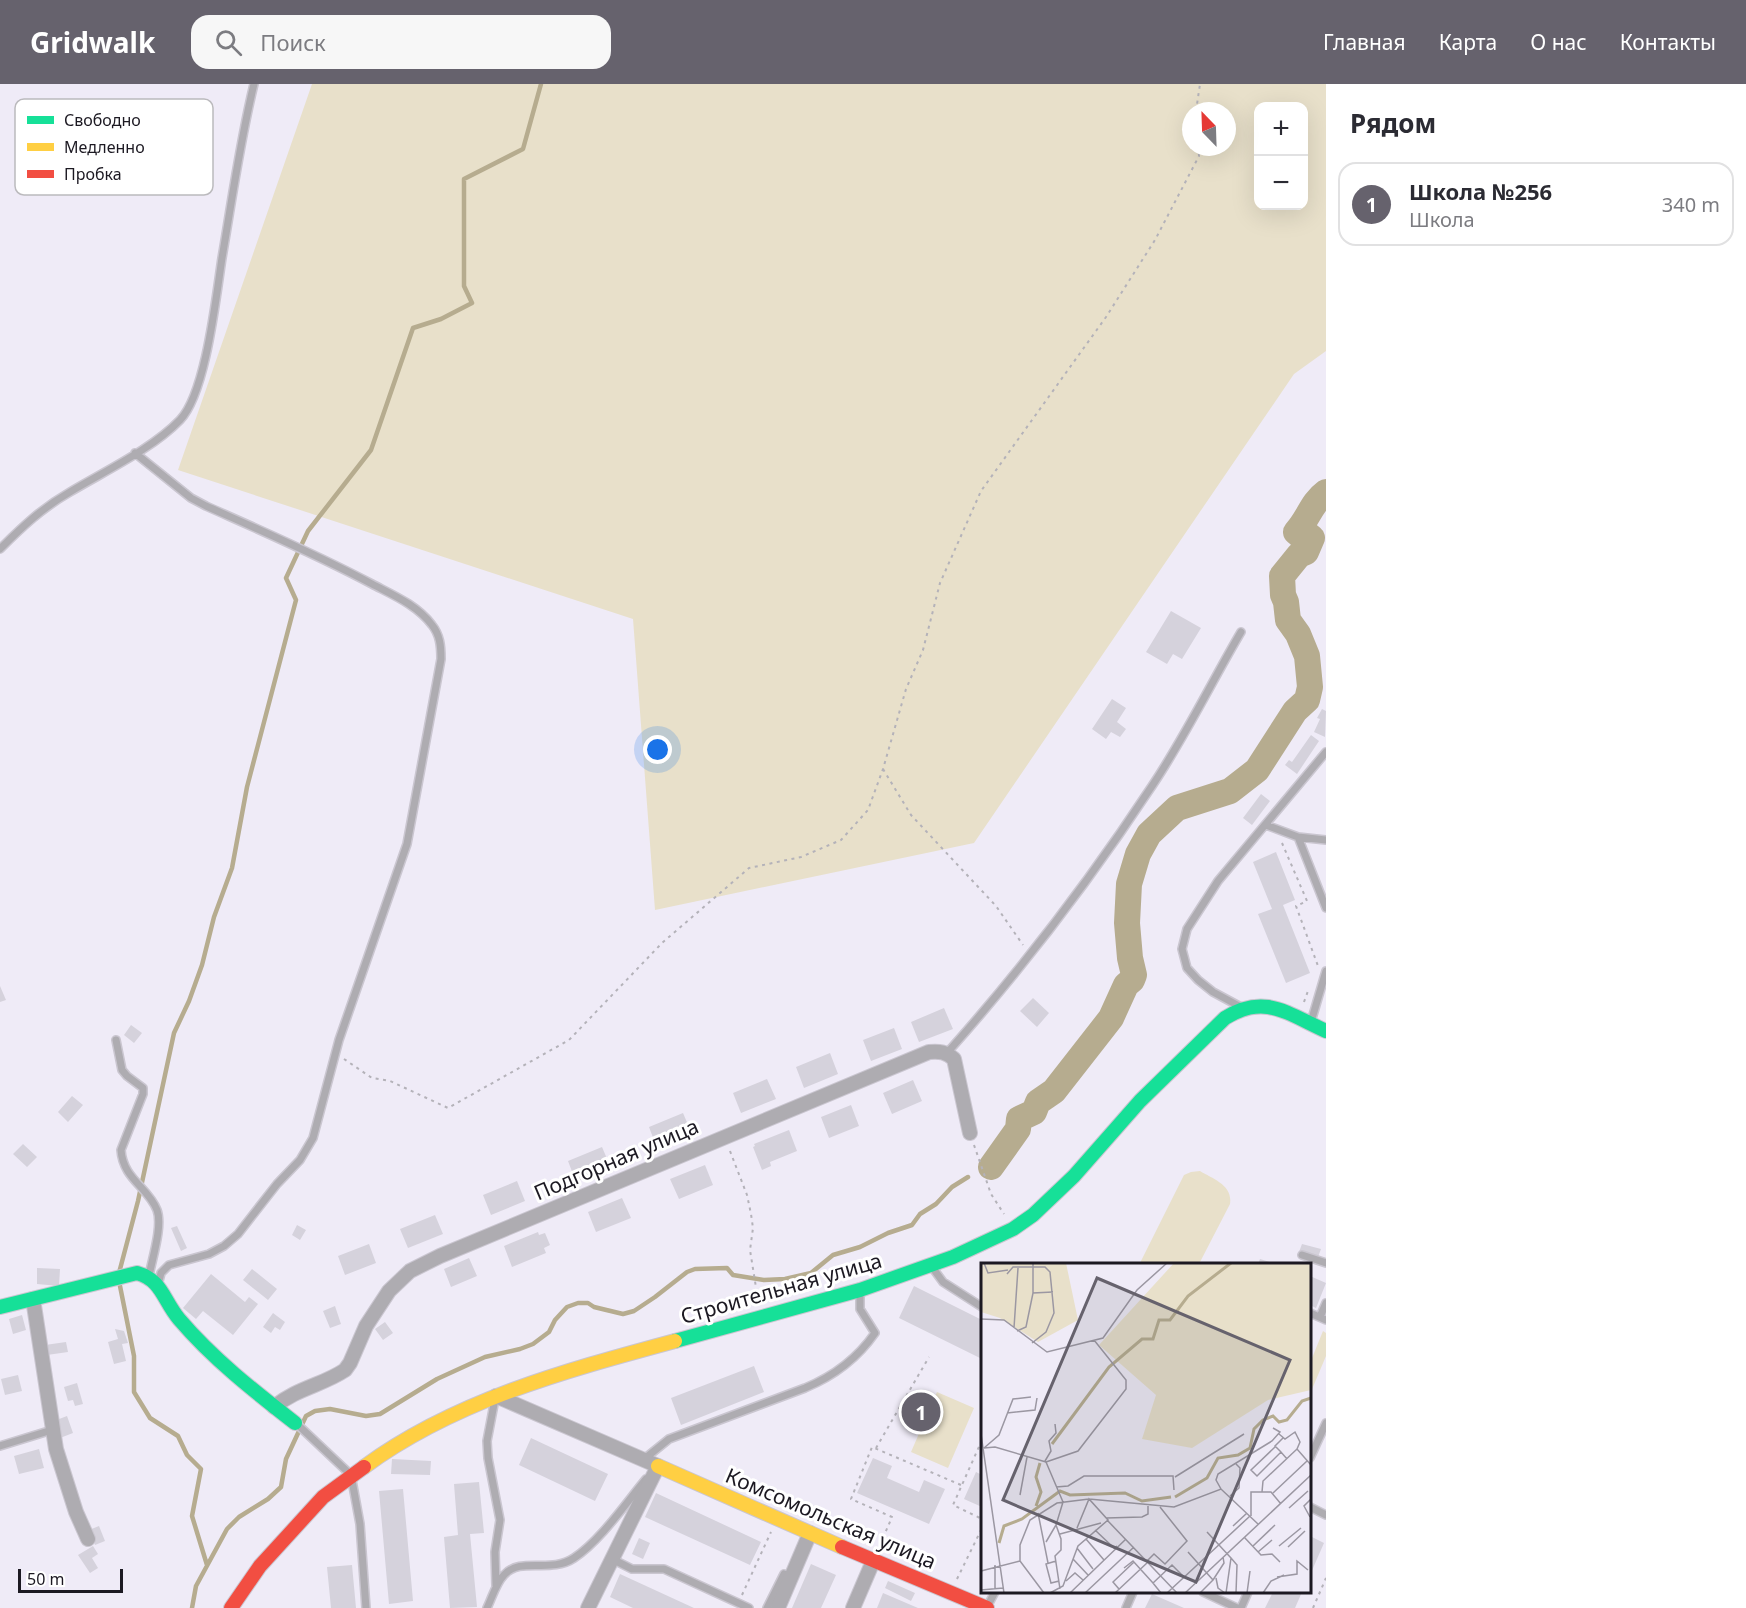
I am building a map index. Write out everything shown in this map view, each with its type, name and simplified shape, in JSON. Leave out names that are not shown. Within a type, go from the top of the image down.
[{"type":"street","points":[[1244,1008],[1256,1005],[1270,1007],[1326,1031]]},
{"type":"street","name":"Строительная улица","points":[[234,1606],[260,1566],[323,1497],[391,1447],[460,1411],[496,1396],[648,1348],[860,1290],[979,1247],[1013,1229],[1033,1215],[1074,1176],[1140,1101],[1202,1038],[1225,1018],[1244,1008]]},
{"type":"street","name":"Подгорная улица","points":[[274,1407],[295,1392],[336,1376],[345,1370],[375,1311],[396,1282],[410,1271],[440,1256],[929,1052],[946,1053]]},
{"type":"street","points":[[946,1053],[954,1059],[970,1133]]},
{"type":"street","points":[[0,1307],[137,1273],[154,1280],[165,1300],[193,1336],[224,1367],[295,1423]]},
{"type":"street","points":[[33,1299],[52,1430],[63,1474],[88,1539]]},
{"type":"street","points":[[496,1396],[658,1466],[588,1608]]},
{"type":"street","name":"Комсомольская улица","points":[[658,1466],[987,1608]]},
{"type":"street","points":[[778,1608],[810,1533]]},
{"type":"street","points":[[853,1608],[874,1559]]},
{"type":"lane","points":[[0,549],[33,517],[69,492],[135,453],[181,419],[191,403],[201,374],[210,333],[240,150],[254,84]]},
{"type":"lane","points":[[135,453],[192,498],[206,506],[339,566],[416,608],[431,623],[441,642],[441,666],[407,844],[335,1053],[317,1127],[309,1147],[238,1234],[224,1246],[209,1254],[169,1265],[154,1280]]},
{"type":"lane","points":[[946,1053],[1002,990],[1055,923],[1153,785],[1241,632]]},
{"type":"lane","points":[[1244,1008],[1213,992],[1198,981],[1187,968],[1182,949],[1186,929],[1218,881],[1326,752]]},
{"type":"lane","points":[[1266,825],[1298,837],[1326,840]]},
{"type":"lane","points":[[1298,837],[1326,908]]},
{"type":"lane","points":[[1311,1024],[1326,971]]},
{"type":"lane","points":[[116,1040],[122,1070],[143,1088],[143,1094],[121,1150],[122,1160],[128,1173],[149,1198],[160,1222],[154,1280]]},
{"type":"lane","points":[[1302,1255],[1326,1263]]},
{"type":"lane","points":[[930,1264],[942,1282],[981,1306]]},
{"type":"lane","points":[[643,1460],[669,1439],[822,1381],[849,1363],[875,1333],[860,1309],[860,1290]]},
{"type":"lane","points":[[1323,1318],[1326,1303]]},
{"type":"lane","points":[[496,1396],[488,1442],[488,1458],[500,1520],[495,1551],[496,1589]]},
{"type":"lane","points":[[295,1423],[351,1475],[360,1524],[366,1608]]},
{"type":"lane","points":[[1311,1456],[1326,1423]]},
{"type":"lane","points":[[0,1446],[52,1430]]},
{"type":"lane","points":[[487,1608],[502,1576],[511,1569],[521,1566],[552,1567],[562,1565],[576,1557],[602,1531],[658,1466]]},
{"type":"lane","points":[[1311,1508],[1326,1515]]},
{"type":"lane","points":[[612,1559],[632,1569],[663,1569],[749,1608]]},
{"type":"lane","points":[[767,1608],[784,1574]]},
{"type":"lane","points":[[987,1608],[994,1593]]},
{"type":"lane","points":[[1126,1608],[1133,1593]]},
{"type":"lane","points":[[1205,1593],[1239,1608],[1247,1593]]},
{"type":"path","points":[[1197,102],[1200,84]]},
{"type":"path","points":[[335,1053],[372,1078],[390,1081],[447,1108],[569,1040],[662,943],[749,868],[801,857],[841,840],[868,810],[883,769],[906,689],[923,650],[940,584],[981,490],[1112,308],[1155,240],[1199,156]]},
{"type":"path","points":[[883,769],[911,815],[996,906],[1030,955]]},
{"type":"path","points":[[1276,828],[1307,901],[1296,906],[1318,964],[1314,974]]},
{"type":"path","points":[[1303,1004],[1311,984]]},
{"type":"path","points":[[725,1137],[747,1195],[753,1228],[750,1250],[755,1290]]},
{"type":"path","points":[[978,1156],[991,1194],[1013,1229]]},
{"type":"path","points":[[876,1448],[929,1357]]},
{"type":"path","points":[[981,1442],[953,1505],[981,1519]]},
{"type":"path","points":[[874,1559],[892,1517],[851,1499],[872,1447],[961,1485]]},
{"type":"path","points":[[739,1603],[777,1519]]},
{"type":"path","points":[[953,1593],[981,1530]]},
{"type":"path","points":[[1313,1608],[1326,1578]]},
{"type":"shaded area","points":[[312,84],[1326,84],[1326,351],[1294,374],[974,843],[655,910],[633,619],[178,470]]},
{"type":"shaded area","points":[[1200,1171],[1221,1183],[1230,1197],[1230,1204],[1200,1263],[1141,1263],[1184,1175]]},
{"type":"shaded area","points":[[1323,1331],[1326,1333],[1326,1356],[1311,1392],[1311,1361]]},
{"type":"shaded area","points":[[937,1392],[974,1408],[948,1468],[911,1452]]},
{"type":"building","points":[[1171,611],[1201,628],[1182,659],[1173,654],[1167,664],[1146,652]]},
{"type":"building","points":[[1112,699],[1126,708],[1117,722],[1126,729],[1120,737],[1111,732],[1106,739],[1092,729]]},
{"type":"building","points":[[1322,709],[1326,711],[1325,737],[1314,732]]},
{"type":"building","points":[[1311,735],[1319,741],[1297,774],[1285,765],[1289,760],[1292,762]]},
{"type":"building","points":[[1261,794],[1270,801],[1252,825],[1243,818]]},
{"type":"building","points":[[1276,852],[1295,900],[1283,905],[1310,973],[1286,983],[1258,914],[1272,909],[1253,862]]},
{"type":"building","points":[[0,986],[6,1000],[0,1002]]},
{"type":"building","points":[[1033,998],[1049,1013],[1037,1027],[1020,1011]]},
{"type":"building","points":[[944,1008],[953,1029],[919,1042],[911,1022]]},
{"type":"building","points":[[131,1025],[142,1033],[134,1043],[124,1035]]},
{"type":"building","points":[[894,1028],[902,1049],[871,1061],[863,1040]]},
{"type":"building","points":[[830,1053],[838,1074],[804,1088],[796,1067]]},
{"type":"building","points":[[767,1079],[776,1099],[741,1113],[733,1093]]},
{"type":"building","points":[[913,1080],[922,1101],[892,1114],[883,1093]]},
{"type":"building","points":[[72,1096],[83,1105],[68,1122],[58,1112]]},
{"type":"building","points":[[851,1105],[859,1126],[829,1138],[821,1117]]},
{"type":"building","points":[[683,1113],[692,1134],[657,1148],[649,1127]]},
{"type":"building","points":[[789,1130],[797,1151],[770,1162],[771,1166],[762,1170],[753,1147],[754,1144]]},
{"type":"building","points":[[23,1144],[37,1157],[27,1167],[13,1154]]},
{"type":"building","points":[[602,1147],[611,1168],[576,1182],[568,1161]]},
{"type":"building","points":[[705,1165],[713,1185],[679,1199],[670,1179]]},
{"type":"building","points":[[517,1181],[525,1201],[491,1215],[483,1195]]},
{"type":"building","points":[[622,1198],[631,1218],[596,1232],[588,1212]]},
{"type":"building","points":[[435,1215],[443,1234],[408,1248],[400,1229]]},
{"type":"building","points":[[297,1225],[306,1230],[300,1240],[292,1235]]},
{"type":"building","points":[[177,1226],[187,1248],[181,1251],[171,1228]]},
{"type":"building","points":[[538,1232],[539,1235],[545,1233],[550,1245],[544,1248],[546,1253],[512,1267],[504,1246]]},
{"type":"building","points":[[369,1244],[376,1263],[345,1275],[338,1256]]},
{"type":"building","points":[[1302,1244],[1321,1249],[1318,1257],[1299,1252]]},
{"type":"building","points":[[469,1258],[477,1276],[451,1287],[444,1269]]},
{"type":"building","points":[[1260,1259],[1273,1263],[1258,1263]]},
{"type":"building","points":[[37,1268],[60,1269],[59,1286],[37,1284]]},
{"type":"building","points":[[252,1269],[277,1289],[268,1300],[243,1280]]},
{"type":"building","points":[[211,1274],[245,1302],[249,1297],[258,1304],[233,1335],[203,1311],[196,1319],[183,1308]]},
{"type":"building","points":[[1311,1276],[1326,1283],[1316,1308],[1311,1306]]},
{"type":"building","points":[[914,1286],[981,1320],[981,1359],[899,1318]]},
{"type":"building","points":[[335,1306],[341,1324],[330,1328],[323,1311]]},
{"type":"building","points":[[273,1313],[285,1322],[280,1330],[275,1327],[271,1333],[263,1327]]},
{"type":"building","points":[[22,1315],[26,1330],[13,1334],[9,1319]]},
{"type":"building","points":[[385,1322],[393,1333],[383,1340],[375,1329]]},
{"type":"building","points":[[115,1329],[124,1331],[128,1343],[122,1344],[126,1361],[114,1364],[108,1342],[118,1339]]},
{"type":"building","points":[[66,1342],[68,1352],[47,1355],[45,1345]]},
{"type":"building","points":[[754,1366],[764,1392],[681,1425],[671,1398]]},
{"type":"building","points":[[18,1375],[22,1391],[5,1395],[1,1379]]},
{"type":"building","points":[[77,1383],[83,1404],[75,1406],[73,1400],[68,1401],[64,1387]]},
{"type":"building","points":[[67,1416],[73,1433],[60,1438],[54,1421]]},
{"type":"building","points":[[531,1438],[608,1474],[595,1501],[519,1465]]},
{"type":"building","points":[[39,1449],[44,1468],[19,1474],[14,1456]]},
{"type":"building","points":[[873,1458],[892,1466],[887,1478],[919,1492],[924,1480],[945,1489],[929,1524],[857,1493]]},
{"type":"building","points":[[392,1459],[431,1461],[430,1475],[391,1474]]},
{"type":"building","points":[[976,1472],[981,1474],[981,1507],[964,1499]]},
{"type":"building","points":[[479,1482],[484,1533],[470,1534],[477,1607],[450,1608],[444,1537],[458,1535],[454,1484]]},
{"type":"building","points":[[403,1489],[413,1601],[389,1604],[379,1491]]},
{"type":"building","points":[[656,1493],[761,1542],[750,1565],[645,1517]]},
{"type":"building","points":[[99,1526],[105,1541],[95,1545],[89,1530]]},
{"type":"building","points":[[1311,1536],[1324,1543],[1311,1573]]},
{"type":"building","points":[[639,1538],[650,1543],[643,1559],[632,1554]]},
{"type":"building","points":[[93,1546],[98,1554],[92,1558],[98,1568],[90,1573],[78,1555]]},
{"type":"building","points":[[811,1564],[836,1575],[821,1608],[792,1608]]},
{"type":"building","points":[[352,1565],[356,1608],[331,1608],[327,1567]]},
{"type":"building","points":[[620,1574],[694,1608],[633,1608],[610,1597]]},
{"type":"building","points":[[888,1581],[915,1593],[911,1601],[885,1588]]},
{"type":"building","points":[[883,1593],[918,1608],[877,1608]]},
{"type":"building","points":[[1272,1593],[1302,1593],[1295,1608],[1265,1608]]},
{"type":"building","points":[[1152,1594],[1184,1608],[1145,1608]]},
{"type":"waterway","points":[[119,1273],[138,1201],[174,1033],[202,965],[214,917],[232,868],[247,787],[296,600],[286,578],[308,531],[371,450],[413,328],[441,319],[472,303],[464,286],[464,179],[523,149],[541,84]]},
{"type":"waterway","points":[[991,1167],[1018,1129],[1019,1119],[1034,1112],[1038,1102],[1054,1091],[1111,1018],[1126,985],[1132,980],[1134,975],[1127,923],[1129,884],[1138,854],[1149,834],[1177,808],[1230,791],[1257,770],[1295,711],[1307,700],[1310,687],[1307,656],[1298,634],[1288,620],[1282,576],[1299,555],[1306,552],[1312,538],[1307,534],[1302,537],[1296,532],[1326,492]]},
{"type":"waterway","points":[[192,1608],[196,1586],[227,1529],[239,1517],[268,1499],[281,1487],[286,1459],[306,1416],[315,1411],[330,1409],[366,1416],[380,1414],[437,1379],[485,1357],[533,1344],[549,1332],[555,1320],[567,1307],[578,1303],[588,1303],[594,1307],[623,1314],[634,1311],[687,1272],[695,1269],[727,1268],[733,1275],[764,1280],[785,1279],[811,1273],[833,1255],[860,1247],[888,1233],[912,1225],[920,1214],[936,1204],[952,1187],[968,1177]]},
{"type":"waterway","points":[[119,1281],[134,1356],[134,1392],[150,1418],[178,1436],[187,1455],[201,1469],[192,1516],[207,1565]]},
{"type":"traffic: fast","points":[[675,1341],[860,1290],[953,1257],[1013,1229],[1033,1215],[1074,1176],[1140,1101],[1225,1018],[1239,1011],[1252,1007],[1276,1009],[1326,1031]]},
{"type":"traffic: fast","points":[[0,1307],[137,1273],[145,1276],[152,1280],[179,1319],[206,1348],[249,1387],[295,1423]]},
{"type":"traffic: slow","points":[[364,1467],[436,1423],[474,1405],[554,1376],[675,1341]]},
{"type":"traffic: slow","points":[[658,1466],[842,1547]]},
{"type":"traffic: jam","points":[[231,1608],[260,1566],[323,1497],[364,1467]]},
{"type":"traffic: jam","points":[[842,1547],[987,1608]]},
{"type":"place","name":"Школа №256","points":[[921,1412]]}]
